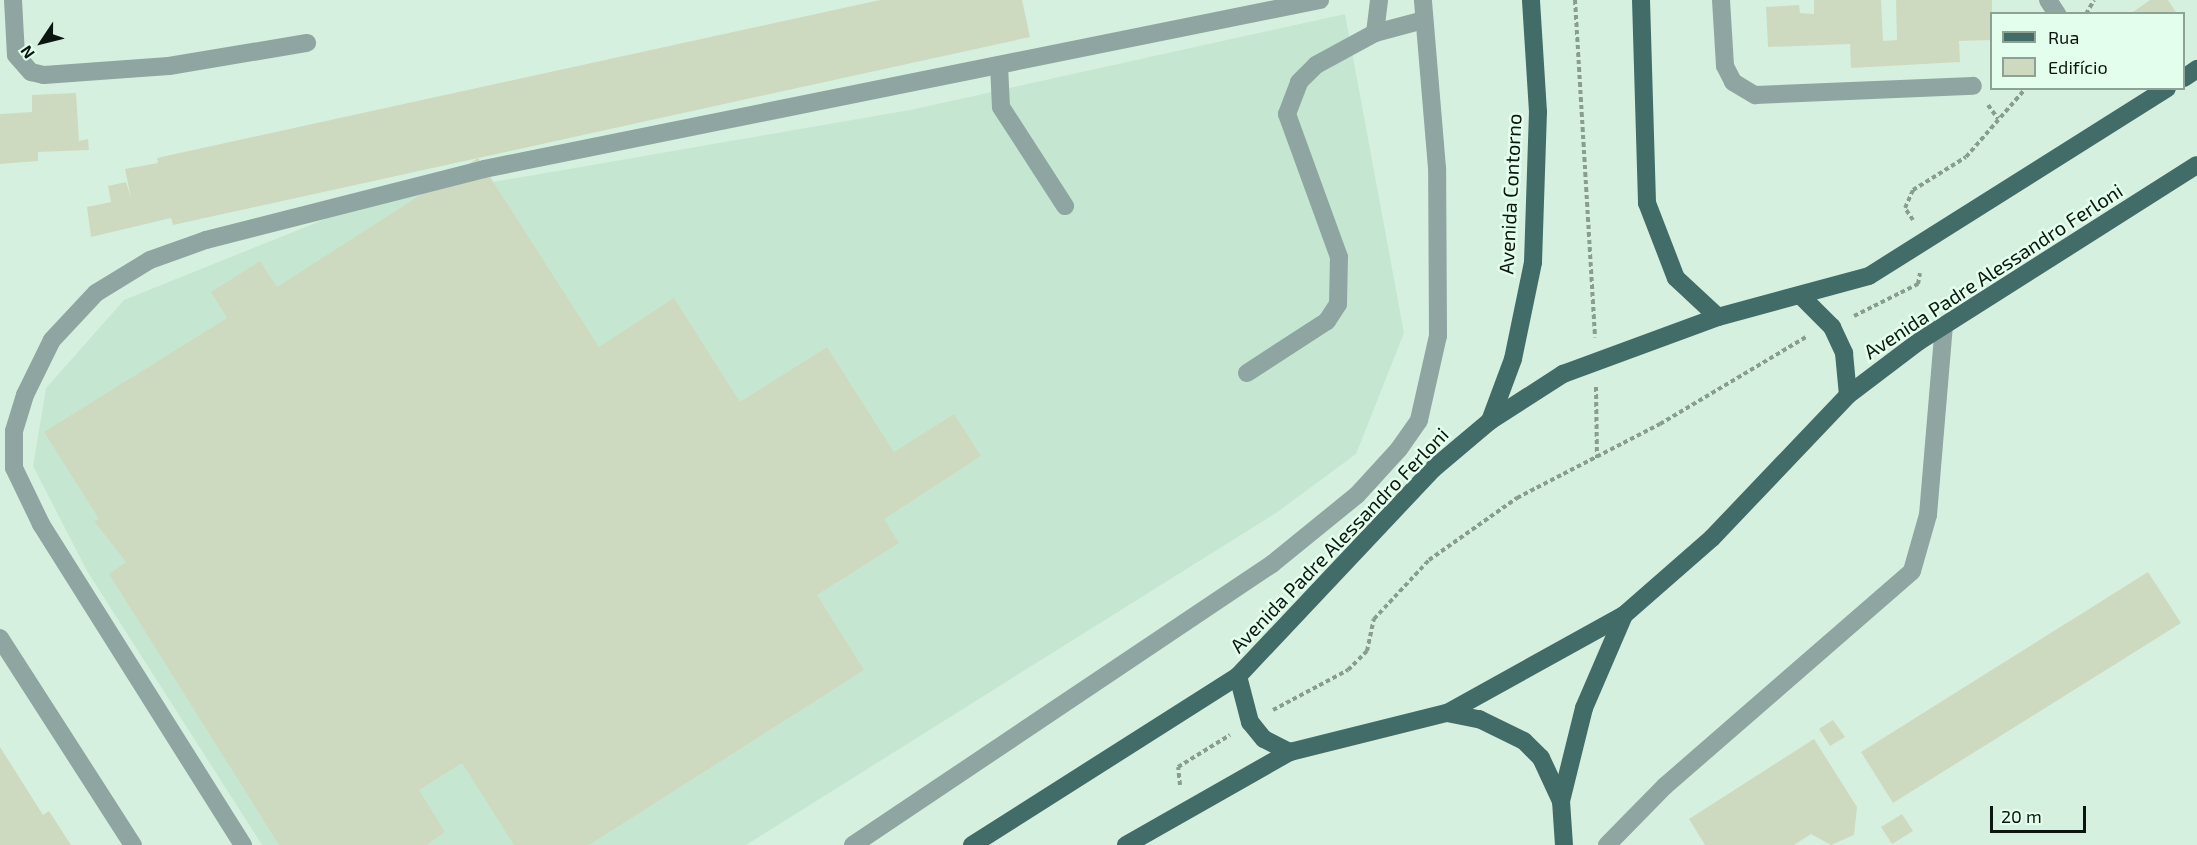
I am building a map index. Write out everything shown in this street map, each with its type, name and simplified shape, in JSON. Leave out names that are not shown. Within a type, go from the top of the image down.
[{"type":"main road","name":"Avenida Contorno","points":[[1490,421],[1513,359],[1533,261],[1538,112],[1531,0]]},
{"type":"main road","points":[[1641,0],[1647,202],[1676,278],[1718,317]]},
{"type":"main road","name":"Avenida Padre Alessandro Ferloni","points":[[972,845],[1238,676],[1433,470],[1490,421],[1596,359],[1718,317],[1869,276],[2164,90]]},
{"type":"main road","name":"Avenida Padre Alessandro Ferloni","points":[[1126,845],[1184,809],[1290,752],[1448,713],[1624,615],[1712,538],[1848,395],[1944,326],[2197,165]]},
{"type":"main road","points":[[1801,296],[1832,327],[1844,352],[1848,395]]},
{"type":"main road","points":[[1563,845],[1562,801],[1584,708],[1624,615]]},
{"type":"main road","points":[[1238,676],[1250,722],[1264,738],[1290,752]]},
{"type":"main road","points":[[1448,713],[1479,719],[1524,741],[1541,758],[1562,801]]},
{"type":"street","points":[[13,0],[16,55],[31,72],[44,75],[169,66],[307,43]]},
{"type":"street","points":[[243,845],[41,524],[14,468],[14,431],[25,395],[52,340],[96,292],[150,260],[261,223],[484,169],[1320,0]]},
{"type":"street","points":[[1375,33],[1379,0]]},
{"type":"street","points":[[853,845],[1272,564],[1357,495],[1399,449],[1419,420],[1438,336],[1437,168],[1423,0]]},
{"type":"street","points":[[1721,0],[1725,66],[1732,82],[1755,95],[1973,86]]},
{"type":"street","points":[[1247,373],[1327,321],[1338,304],[1339,256],[1287,114],[1299,82],[1316,65],[1375,33],[1424,20]]},
{"type":"street","points":[[999,65],[1001,107],[1065,206]]},
{"type":"street","points":[[1607,845],[1665,786],[1912,571],[1928,514],[1944,326]]},
{"type":"street","points":[[0,638],[133,845]]},
{"type":"path","points":[[1575,0],[1596,359],[1597,458]]},
{"type":"path","points":[[1184,809],[1178,767],[1250,722],[1348,670],[1367,651],[1374,619],[1429,560],[1517,498],[1597,458],[1786,344],[1832,327],[1918,284],[1927,240],[1905,208],[1913,190],[1966,157],[2024,90]]},
{"type":"shaded area","points":[[1345,14],[1404,333],[1356,454],[1276,513],[746,845],[262,845],[87,571],[33,466],[46,388],[124,300],[360,205],[910,110]]},
{"type":"building","points":[[880,0],[1022,0],[1030,37],[173,225],[171,218],[91,237],[87,207],[111,202],[108,186],[126,182],[131,198],[125,169],[158,163],[157,158]]},
{"type":"building","points":[[1814,0],[1881,0],[1883,41],[1897,40],[1896,0],[1992,0],[1990,40],[1959,41],[1960,62],[1851,68],[1850,44],[1768,47],[1766,7],[1799,5],[1800,13],[1814,14]]},
{"type":"building","points":[[2150,0],[2168,0],[2176,12],[2133,12]]},
{"type":"building","points":[[76,93],[79,141],[88,139],[89,150],[38,152],[38,161],[0,164],[0,114],[32,112],[32,95]]},
{"type":"building","points":[[478,158],[599,347],[674,298],[740,402],[827,347],[894,452],[954,414],[981,456],[884,519],[899,543],[817,595],[864,670],[589,845],[514,845],[462,763],[419,790],[445,832],[427,845],[279,845],[109,574],[126,562],[94,521],[99,519],[44,432],[227,318],[211,292],[260,261],[277,287]]},
{"type":"building","points":[[2148,572],[2181,623],[1893,803],[1861,752]]},
{"type":"building","points":[[1833,720],[1845,737],[1830,746],[1819,729]]},
{"type":"building","points":[[1814,739],[1857,807],[1854,835],[1831,845],[1811,834],[1794,845],[1705,845],[1689,819]]},
{"type":"building","points":[[0,747],[43,815],[49,811],[71,845],[0,845]]},
{"type":"building","points":[[1902,814],[1913,831],[1892,844],[1881,827]]}]
